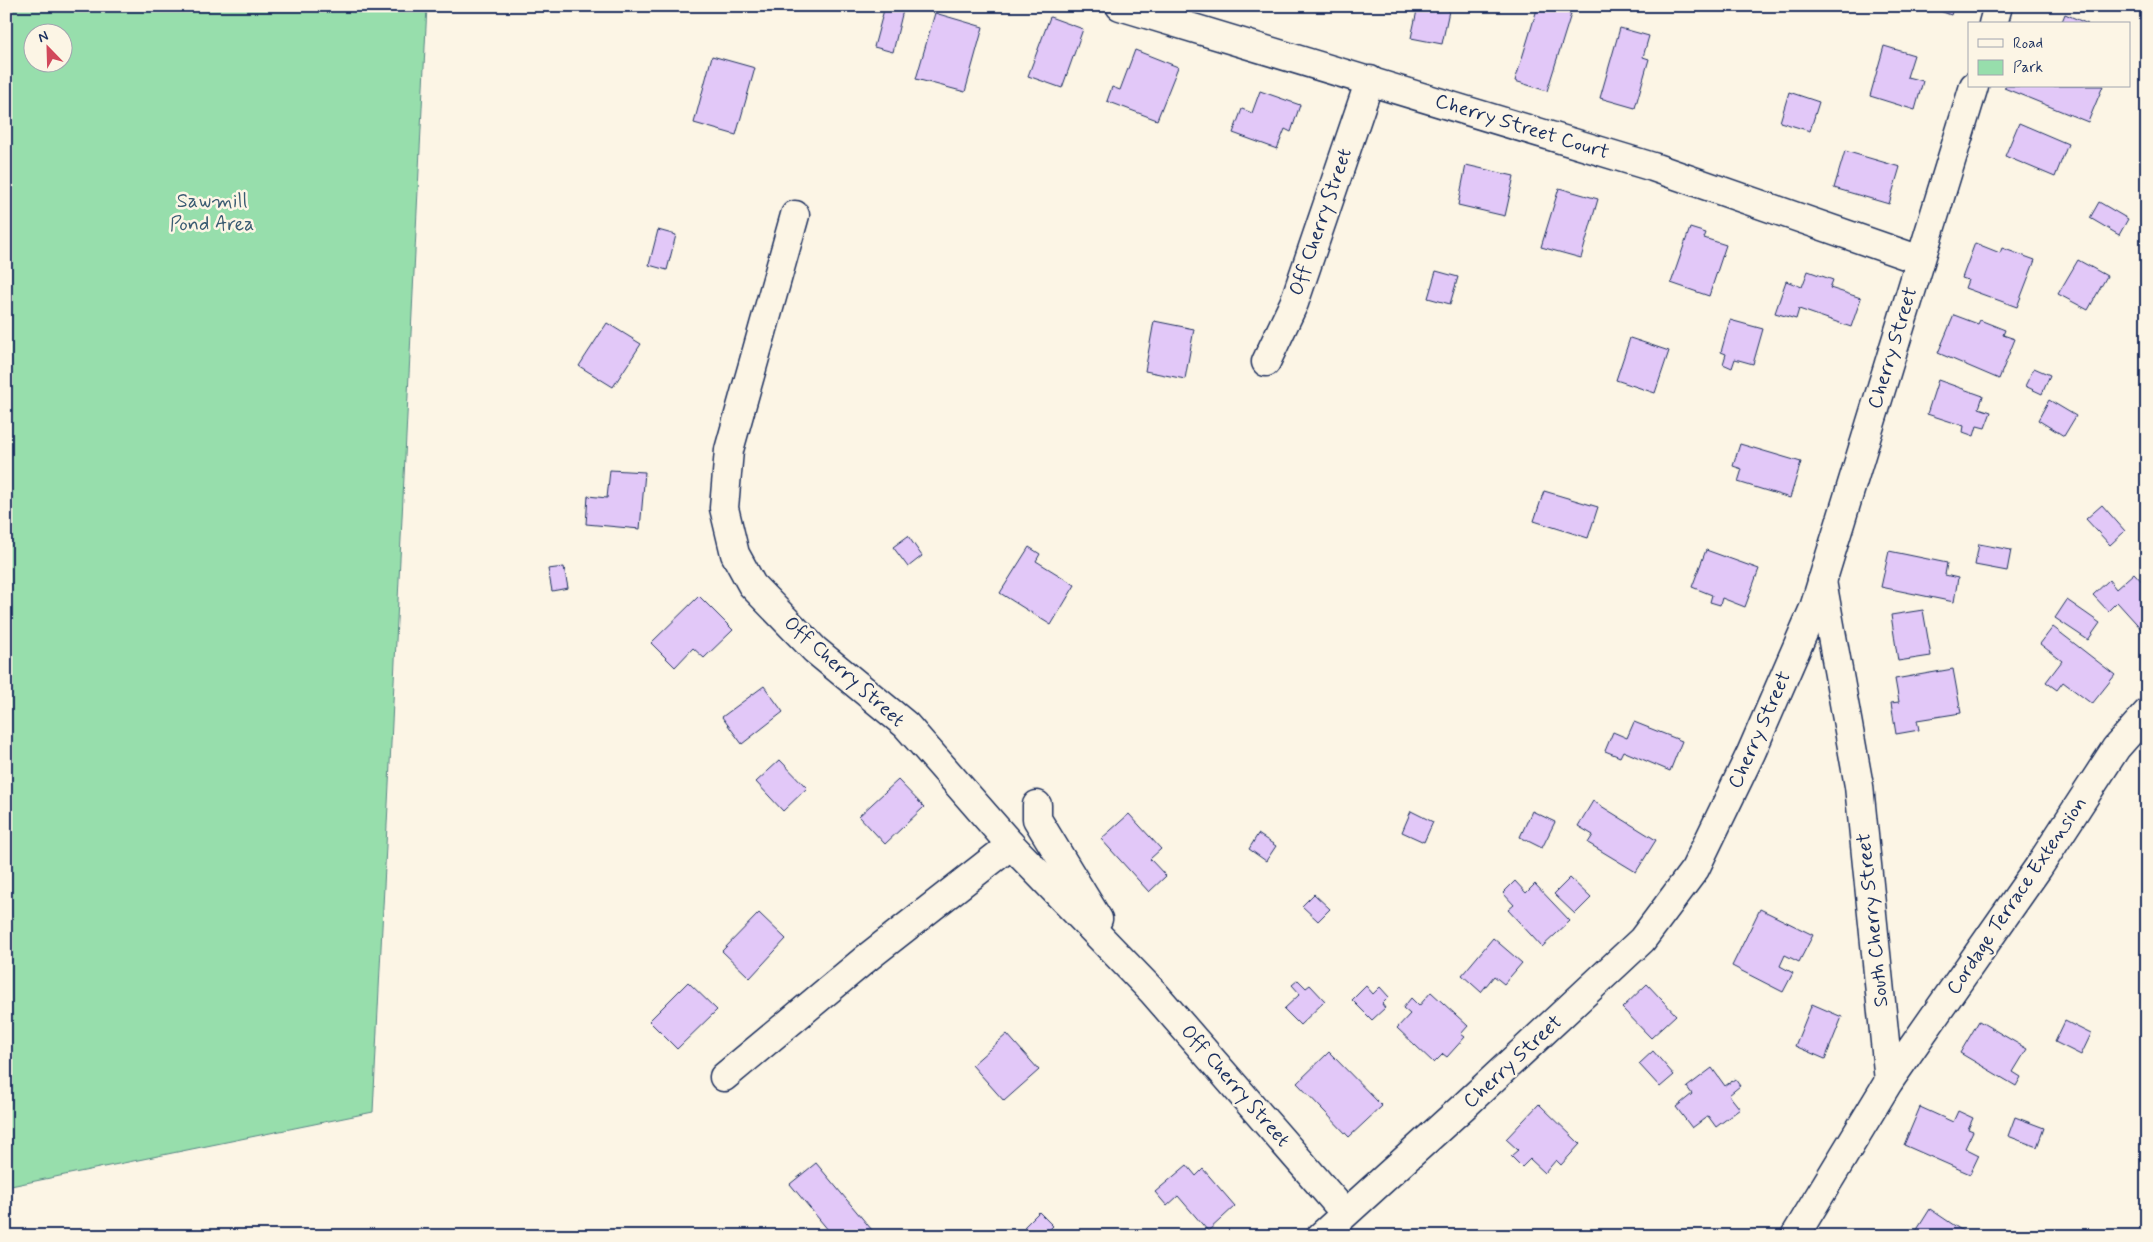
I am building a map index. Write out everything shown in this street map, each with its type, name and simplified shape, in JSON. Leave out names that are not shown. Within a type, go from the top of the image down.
[{"type":"street","name":"Cherry Street Court","points":[[1120,6],[1653,167],[1920,260]]},
{"type":"street","points":[[1994,22],[1998,6]]},
{"type":"street","name":"Off Cherry Street","points":[[1266,362],[1294,303],[1370,80]]},
{"type":"street","name":"Cherry Street","points":[[1321,1236],[1345,1212],[1470,1101],[1642,940],[1695,869],[1751,753],[1814,608],[1973,88]]},
{"type":"street","name":"Off Cherry Street","points":[[795,215],[729,450],[724,508],[735,554],[752,585],[789,626],[815,650],[906,725],[1011,845],[1123,961],[1345,1212]]},
{"type":"street","name":"South Cherry Street","points":[[1822,581],[1859,786],[1889,1081]]},
{"type":"street","name":"Cordage Terrace Extension","points":[[1889,1081],[2038,868],[2116,748],[2147,714]]},
{"type":"street","name":"Off Cherry Street","points":[[1037,806],[1037,819],[1123,961]]},
{"type":"street","points":[[724,1077],[868,957],[1011,845]]},
{"type":"street","points":[[1795,1236],[1889,1081]]},
{"type":"green space","name":"Sawmill Pond Area","points":[[6,6],[427,6],[373,1112],[6,1187]]},
{"type":"building","points":[[885,6],[904,6],[893,52],[874,47]]},
{"type":"building","points":[[1418,6],[1450,6],[1442,44],[1411,38]]},
{"type":"building","points":[[1538,6],[1546,6],[1571,14],[1547,91],[1515,81]]},
{"type":"building","points":[[1926,6],[1954,6],[1951,15]]},
{"type":"building","points":[[935,13],[983,27],[965,92],[916,79]]},
{"type":"building","points":[[2065,14],[2083,22],[2062,22]]},
{"type":"building","points":[[1050,17],[1083,29],[1062,88],[1028,76]]},
{"type":"building","points":[[1620,28],[1649,36],[1643,57],[1649,59],[1635,108],[1600,98]]},
{"type":"building","points":[[1884,46],[1914,55],[1907,77],[1923,81],[1915,110],[1870,96]]},
{"type":"building","points":[[1135,50],[1178,67],[1157,120],[1107,101],[1112,87],[1120,90]]},
{"type":"building","points":[[712,56],[755,68],[736,135],[694,123]]},
{"type":"building","points":[[2004,88],[2102,88],[2088,122]]},
{"type":"building","points":[[1260,91],[1300,105],[1291,132],[1285,129],[1277,149],[1233,133],[1242,109],[1252,113]]},
{"type":"building","points":[[1789,92],[1819,102],[1810,131],[1780,122]]},
{"type":"building","points":[[2019,123],[2068,144],[2055,177],[2005,156]]},
{"type":"building","points":[[1845,151],[1900,167],[1889,204],[1834,188]]},
{"type":"building","points":[[1466,165],[1514,176],[1505,216],[1458,205]]},
{"type":"building","points":[[1559,188],[1598,199],[1581,258],[1541,247]]},
{"type":"building","points":[[2099,202],[2128,219],[2119,235],[2090,218]]},
{"type":"building","points":[[1690,228],[1706,233],[1704,238],[1726,245],[1709,296],[1671,283]]},
{"type":"building","points":[[658,230],[676,235],[667,270],[649,265]]},
{"type":"building","points":[[1975,243],[2000,253],[2002,248],[2035,260],[2017,307],[1965,288],[1968,280],[1962,278]]},
{"type":"building","points":[[2078,260],[2107,276],[2088,310],[2058,294]]},
{"type":"building","points":[[1436,271],[1458,277],[1450,304],[1428,298]]},
{"type":"building","points":[[1808,271],[1833,280],[1830,288],[1861,298],[1851,327],[1799,309],[1796,319],[1775,313],[1786,281],[1802,287]]},
{"type":"building","points":[[1954,315],[1978,324],[1980,320],[2005,330],[2003,335],[2015,339],[1999,379],[1938,353]]},
{"type":"building","points":[[1730,320],[1763,329],[1753,364],[1735,359],[1732,368],[1723,364],[1726,354],[1721,352]]},
{"type":"building","points":[[1154,321],[1194,329],[1185,379],[1145,371]]},
{"type":"building","points":[[607,323],[641,344],[613,387],[579,366]]},
{"type":"building","points":[[1630,338],[1669,351],[1655,393],[1616,380]]},
{"type":"building","points":[[2034,368],[2050,375],[2042,394],[2025,386]]},
{"type":"building","points":[[1938,380],[1983,396],[1979,408],[1991,412],[1985,428],[1977,426],[1974,436],[1963,432],[1964,426],[1927,414]]},
{"type":"building","points":[[2049,400],[2076,416],[2064,436],[2038,420]]},
{"type":"building","points":[[1740,444],[1801,462],[1790,498],[1738,482],[1742,469],[1733,466]]},
{"type":"building","points":[[610,470],[645,472],[640,529],[586,524],[588,496],[607,498]]},
{"type":"building","points":[[1544,491],[1598,507],[1588,538],[1534,521]]},
{"type":"building","points":[[2102,505],[2125,531],[2110,545],[2086,519]]},
{"type":"building","points":[[908,536],[922,556],[908,567],[893,547]]},
{"type":"building","points":[[1979,544],[2011,550],[2007,571],[1975,565]]},
{"type":"building","points":[[1029,547],[1040,554],[1036,561],[1075,585],[1051,625],[1000,593]]},
{"type":"building","points":[[1706,550],[1759,569],[1745,607],[1722,598],[1720,605],[1710,602],[1712,595],[1692,587]]},
{"type":"building","points":[[1889,551],[1947,563],[1945,575],[1958,578],[1954,602],[1881,587]]},
{"type":"building","points":[[564,567],[568,588],[552,591],[548,569]]},
{"type":"building","points":[[2134,573],[2147,587],[2147,632],[2145,633],[2117,602],[2108,611],[2093,595],[2109,580],[2116,589]]},
{"type":"building","points":[[699,596],[733,630],[704,658],[693,648],[675,667],[651,643]]},
{"type":"building","points":[[2067,600],[2100,623],[2088,640],[2055,618]]},
{"type":"building","points":[[1923,610],[1931,656],[1898,661],[1891,615]]},
{"type":"building","points":[[2053,627],[2115,675],[2092,704],[2063,682],[2057,690],[2046,682],[2062,661],[2040,644]]},
{"type":"building","points":[[1953,669],[1961,713],[1917,720],[1919,730],[1896,734],[1891,703],[1899,702],[1895,679]]},
{"type":"building","points":[[764,686],[783,712],[742,744],[722,717]]},
{"type":"building","points":[[1634,722],[1682,741],[1670,771],[1623,751],[1620,757],[1605,751],[1613,732],[1627,738]]},
{"type":"building","points":[[780,760],[807,788],[783,811],[756,782]]},
{"type":"building","points":[[898,780],[924,807],[885,844],[859,816]]},
{"type":"building","points":[[1593,801],[1656,840],[1636,872],[1588,843],[1593,835],[1578,826]]},
{"type":"building","points":[[1411,811],[1433,822],[1424,842],[1402,832]]},
{"type":"building","points":[[1532,811],[1555,822],[1542,848],[1520,837]]},
{"type":"building","points":[[1129,814],[1161,849],[1150,859],[1166,876],[1149,892],[1101,839]]},
{"type":"building","points":[[1258,834],[1276,846],[1266,861],[1249,849]]},
{"type":"building","points":[[1570,878],[1591,898],[1575,914],[1554,894]]},
{"type":"building","points":[[1515,881],[1526,893],[1535,884],[1570,921],[1542,947],[1508,910],[1514,905],[1503,893]]},
{"type":"building","points":[[1314,894],[1330,909],[1318,921],[1302,906]]},
{"type":"building","points":[[1760,909],[1813,935],[1799,962],[1785,955],[1780,966],[1793,973],[1783,992],[1732,966]]},
{"type":"building","points":[[759,913],[786,939],[750,978],[722,951]]},
{"type":"building","points":[[1493,938],[1522,963],[1504,984],[1494,976],[1481,992],[1462,975]]},
{"type":"building","points":[[1298,980],[1306,988],[1310,985],[1325,1001],[1300,1025],[1284,1009],[1300,994],[1292,985]]},
{"type":"building","points":[[688,982],[717,1010],[677,1049],[649,1021]]},
{"type":"building","points":[[1647,984],[1676,1015],[1651,1038],[1622,1008]]},
{"type":"building","points":[[1366,986],[1373,994],[1380,987],[1389,997],[1382,1004],[1385,1008],[1372,1020],[1352,1000]]},
{"type":"building","points":[[1431,992],[1468,1026],[1461,1034],[1465,1037],[1447,1057],[1443,1054],[1434,1063],[1397,1028],[1410,1014],[1403,1008],[1411,998],[1419,1006]]},
{"type":"building","points":[[1812,1004],[1842,1017],[1825,1059],[1795,1046]]},
{"type":"building","points":[[1979,1021],[2027,1049],[2013,1072],[2021,1077],[2016,1086],[1960,1053]]},
{"type":"building","points":[[2065,1021],[2091,1034],[2081,1055],[2055,1042]]},
{"type":"building","points":[[1007,1034],[1039,1070],[1004,1101],[972,1065]]},
{"type":"building","points":[[1653,1051],[1674,1075],[1660,1087],[1639,1064]]},
{"type":"building","points":[[1329,1052],[1382,1106],[1349,1137],[1297,1083]]},
{"type":"building","points":[[1712,1068],[1725,1086],[1735,1079],[1740,1086],[1729,1095],[1740,1109],[1716,1127],[1708,1116],[1692,1128],[1676,1107],[1692,1094],[1687,1087]]},
{"type":"building","points":[[1539,1104],[1580,1144],[1561,1165],[1556,1160],[1545,1173],[1530,1159],[1522,1167],[1511,1156],[1518,1150],[1506,1139]]},
{"type":"building","points":[[1920,1107],[1953,1122],[1958,1111],[1973,1118],[1968,1129],[1973,1131],[1965,1148],[1979,1155],[1970,1174],[1904,1145]]},
{"type":"building","points":[[2015,1117],[2044,1128],[2037,1147],[2008,1136]]},
{"type":"building","points":[[816,1163],[877,1236],[823,1236],[829,1231],[790,1184]]},
{"type":"building","points":[[1187,1165],[1196,1176],[1203,1169],[1235,1206],[1208,1231],[1178,1196],[1167,1206],[1155,1192]]},
{"type":"building","points":[[1930,1209],[1970,1236],[1913,1236]]},
{"type":"building","points":[[1039,1212],[1053,1226],[1043,1236],[1033,1236],[1024,1227]]}]
